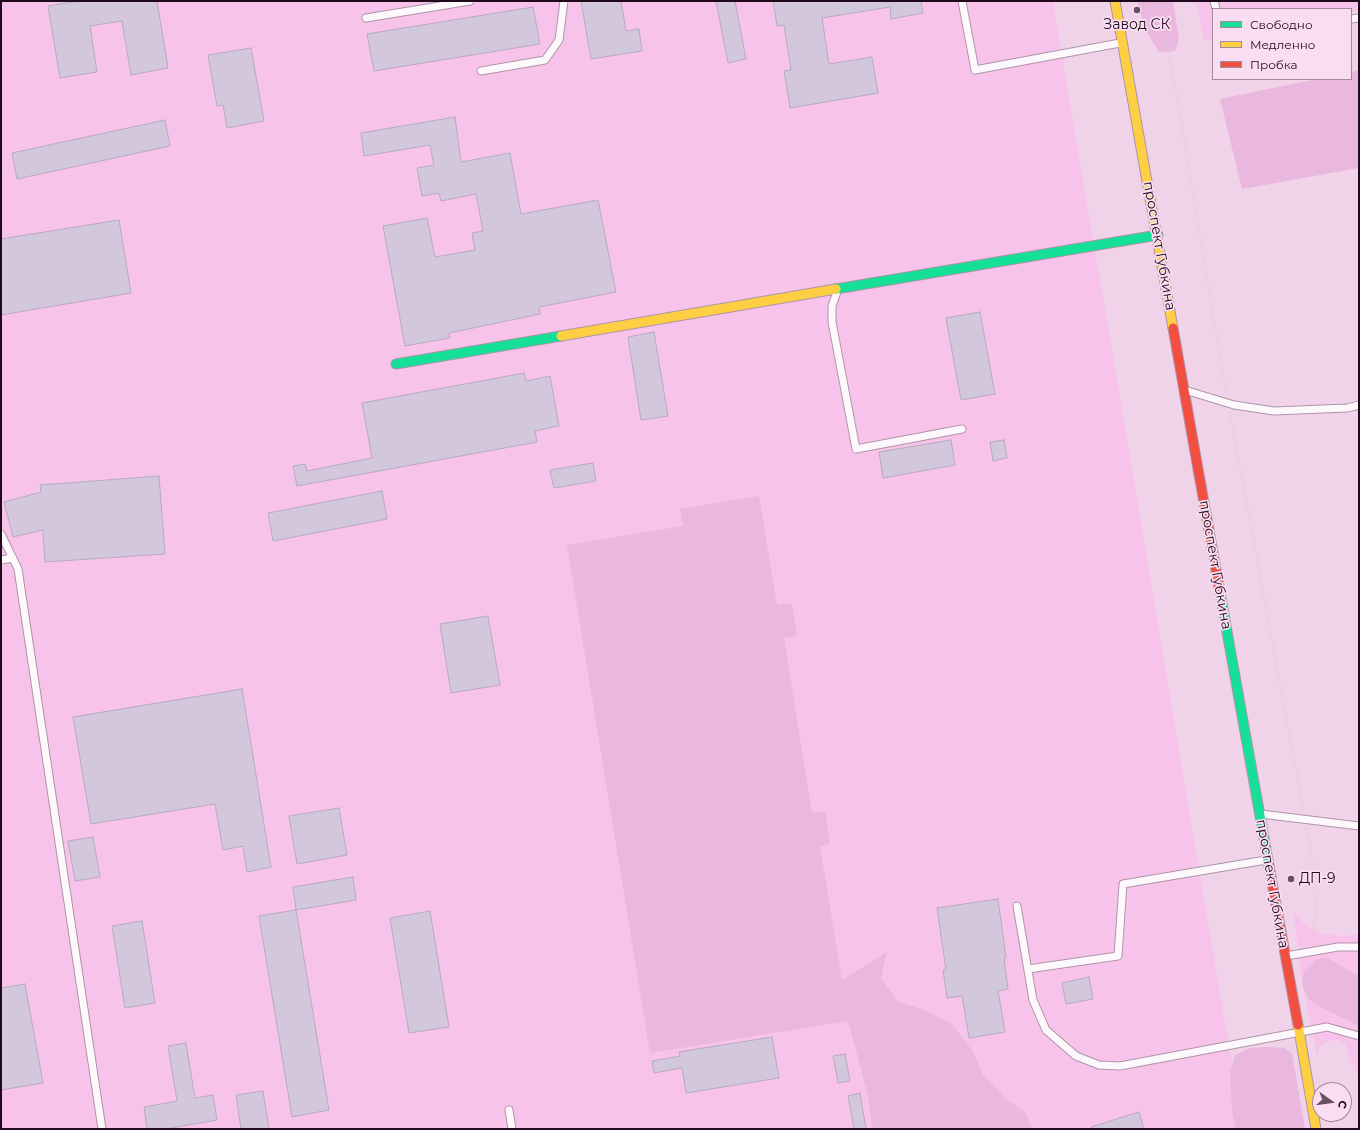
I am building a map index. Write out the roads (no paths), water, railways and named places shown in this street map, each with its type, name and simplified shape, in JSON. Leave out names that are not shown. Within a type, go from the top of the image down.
[{"type":"main road","name":"проспект Губкина","points":[[1115,1],[1158,235],[1267,860],[1317,1129]]},
{"type":"main road","points":[[396,364],[1158,235]]},
{"type":"lane","points":[[366,18],[470,1]]},
{"type":"lane","points":[[482,71],[545,60],[559,40],[564,1]]},
{"type":"lane","points":[[962,1],[975,70],[1122,43]]},
{"type":"lane","points":[[838,289],[832,306],[832,322],[856,449],[962,429]]},
{"type":"lane","points":[[1184,390],[1234,405],[1274,411],[1347,408],[1359,405]]},
{"type":"lane","points":[[1,534],[18,569],[102,1129]]},
{"type":"lane","points":[[1,560],[13,558]]},
{"type":"lane","points":[[1259,814],[1358,824]]},
{"type":"lane","points":[[1028,969],[1118,956],[1123,884],[1267,860]]},
{"type":"lane","points":[[1017,906],[1033,1000],[1046,1030],[1076,1056],[1099,1065],[1120,1066],[1327,1027],[1359,1036]]},
{"type":"lane","points":[[1285,956],[1338,947],[1359,947]]},
{"type":"lane","points":[[509,1110],[512,1129]]},
{"type":"place","name":"Завод СК","points":[[1137,10]]},
{"type":"place","name":"ДП-9","points":[[1291,879]]}]
